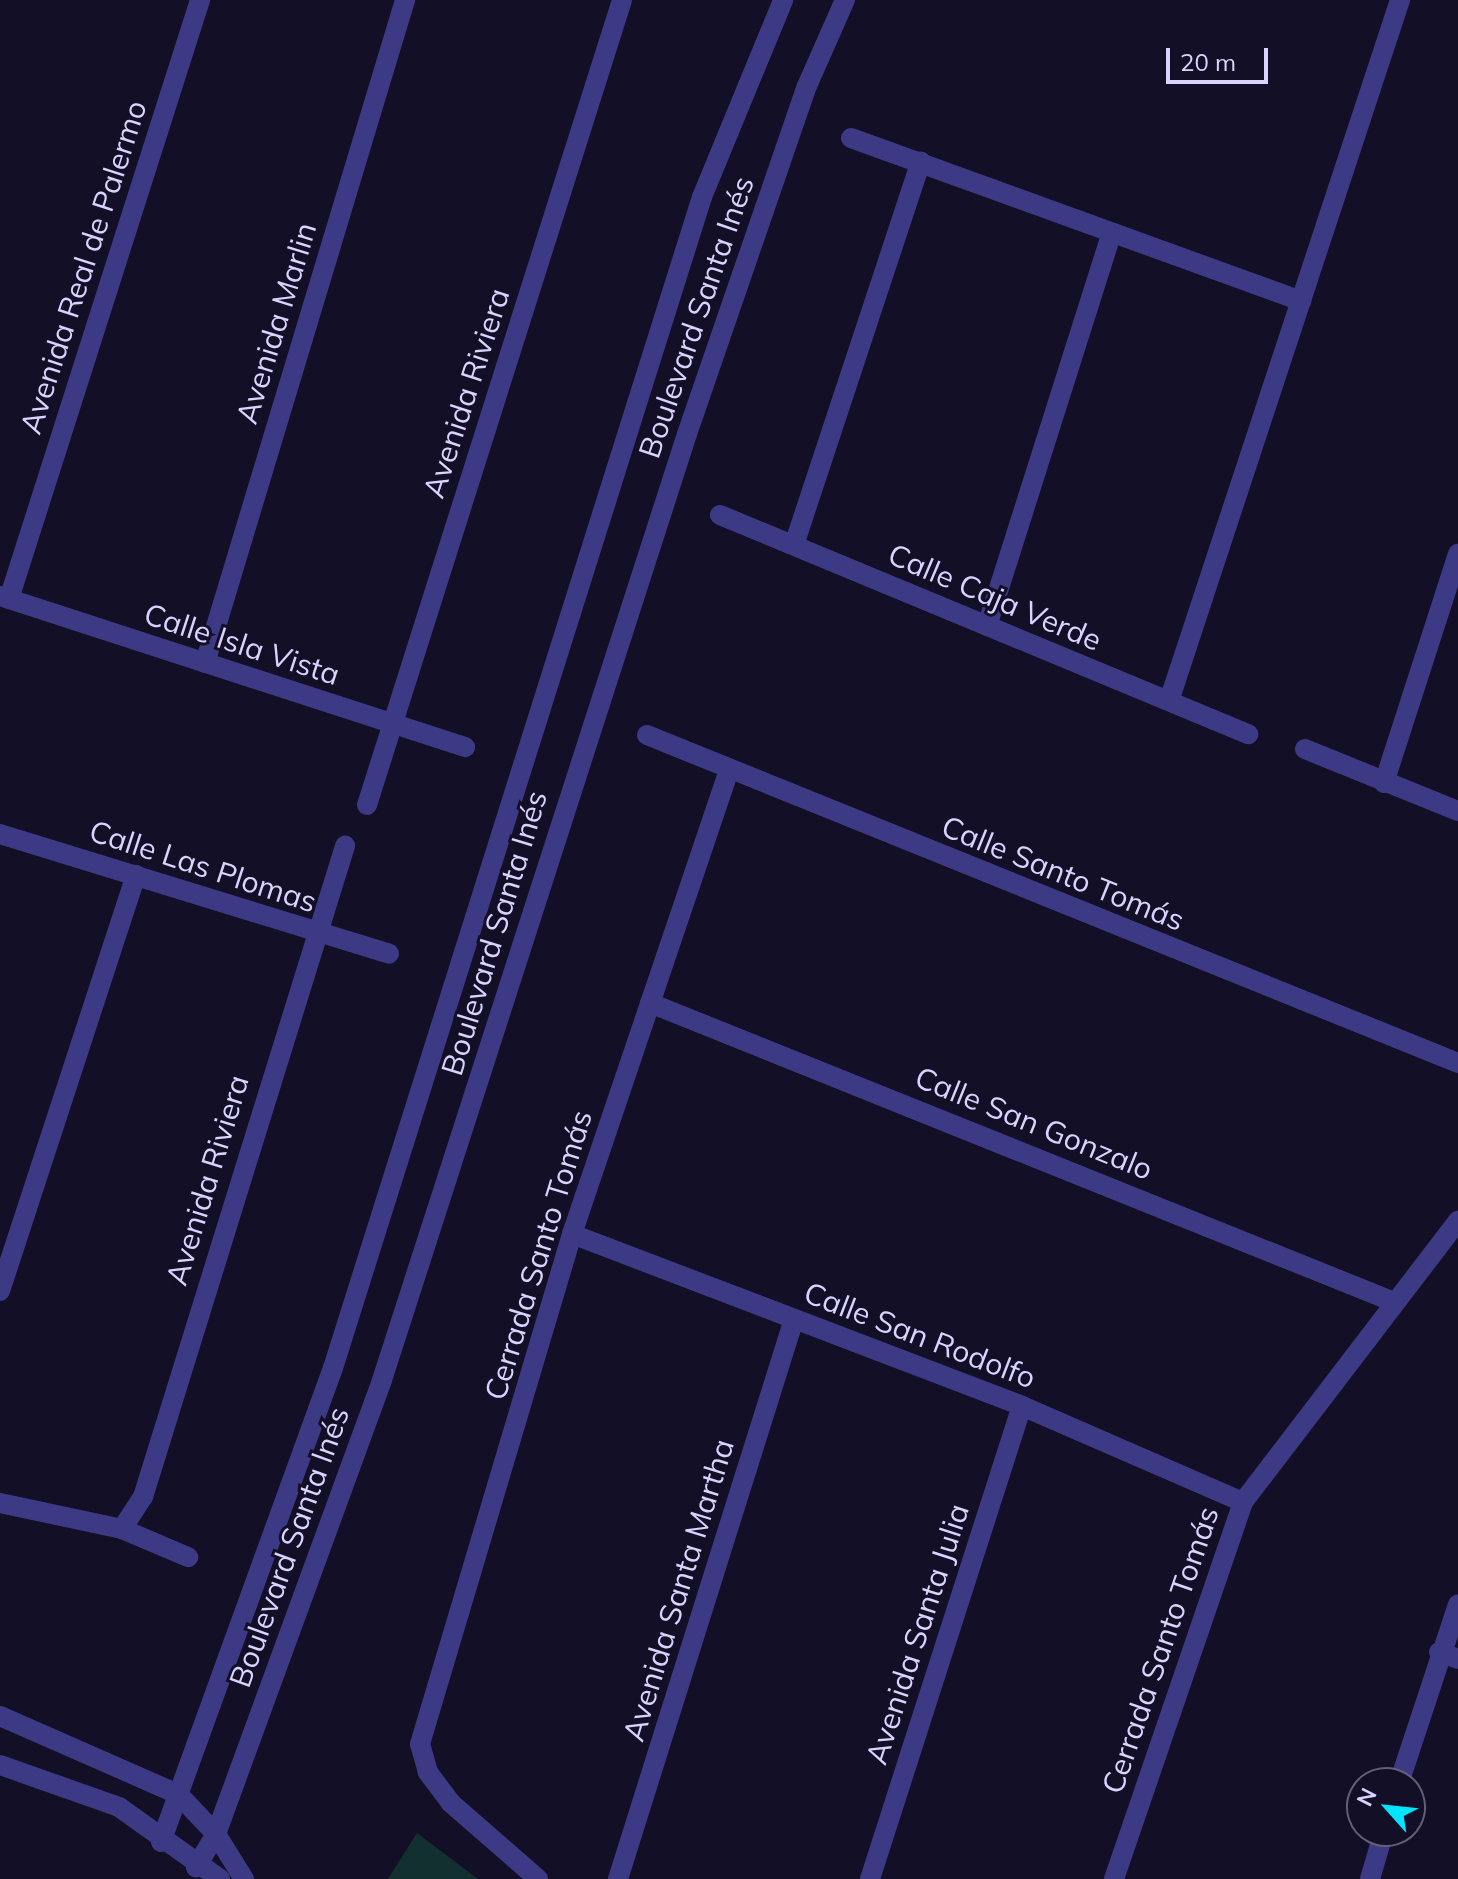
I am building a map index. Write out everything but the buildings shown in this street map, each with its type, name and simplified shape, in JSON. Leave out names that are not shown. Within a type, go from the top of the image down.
[{"type":"street","name":"Avenida Real de Palermo","points":[[4,597],[200,0]]},
{"type":"street","name":"Avenida Marlin","points":[[205,663],[405,0]]},
{"type":"street","name":"Avenida Riviera","points":[[367,805],[622,0]]},
{"type":"street","name":"Boulevard Santa Inés","points":[[161,1842],[333,1368],[702,197],[783,0]]},
{"type":"street","name":"Boulevard Santa Inés","points":[[196,1867],[216,1834],[382,1380],[687,434],[807,86],[845,0]]},
{"type":"street","points":[[1169,701],[1400,0]]},
{"type":"street","points":[[851,138],[1111,236],[1301,301]]},
{"type":"street","points":[[794,545],[921,162]]},
{"type":"street","points":[[987,626],[1111,236]]},
{"type":"street","name":"Calle Caja Verde","points":[[720,515],[1248,734]]},
{"type":"street","points":[[1384,783],[1458,554]]},
{"type":"street","name":"Calle Isla Vista","points":[[4,597],[465,747]]},
{"type":"street","name":"Calle Santo Tomás","points":[[647,735],[728,772],[1458,1063]]},
{"type":"street","points":[[1305,749],[1458,811]]},
{"type":"street","name":"Cerrada Santo Tomás","points":[[538,1879],[451,1803],[421,1759],[420,1744],[572,1234],[728,772]]},
{"type":"street","name":"Calle Las Plomas","points":[[0,834],[316,934],[389,954]]},
{"type":"street","name":"Avenida Riviera","points":[[122,1529],[143,1497],[345,846]]},
{"type":"street","points":[[0,1291],[136,875]]},
{"type":"street","name":"Calle San Gonzalo","points":[[650,1003],[1394,1302]]},
{"type":"street","name":"Cerrada Santo Tomás","points":[[1114,1879],[1243,1502],[1458,1221]]},
{"type":"street","name":"Calle San Rodolfo","points":[[572,1234],[1022,1406],[1243,1502]]},
{"type":"street","name":"Avenida Santa Martha","points":[[618,1879],[794,1319]]},
{"type":"street","name":"Avenida Santa Julia","points":[[870,1879],[1022,1406]]},
{"type":"street","points":[[0,1503],[122,1529],[188,1557]]},
{"type":"street","points":[[1405,1767],[1448,1656],[1458,1605]]},
{"type":"street","points":[[0,1716],[178,1794],[216,1834],[244,1879]]},
{"type":"street","points":[[0,1765],[119,1807],[196,1867],[220,1879]]},
{"type":"street","points":[[1372,1878],[1380,1847]]},
{"type":"green space","points":[[417,1833],[478,1879],[388,1879]]}]
